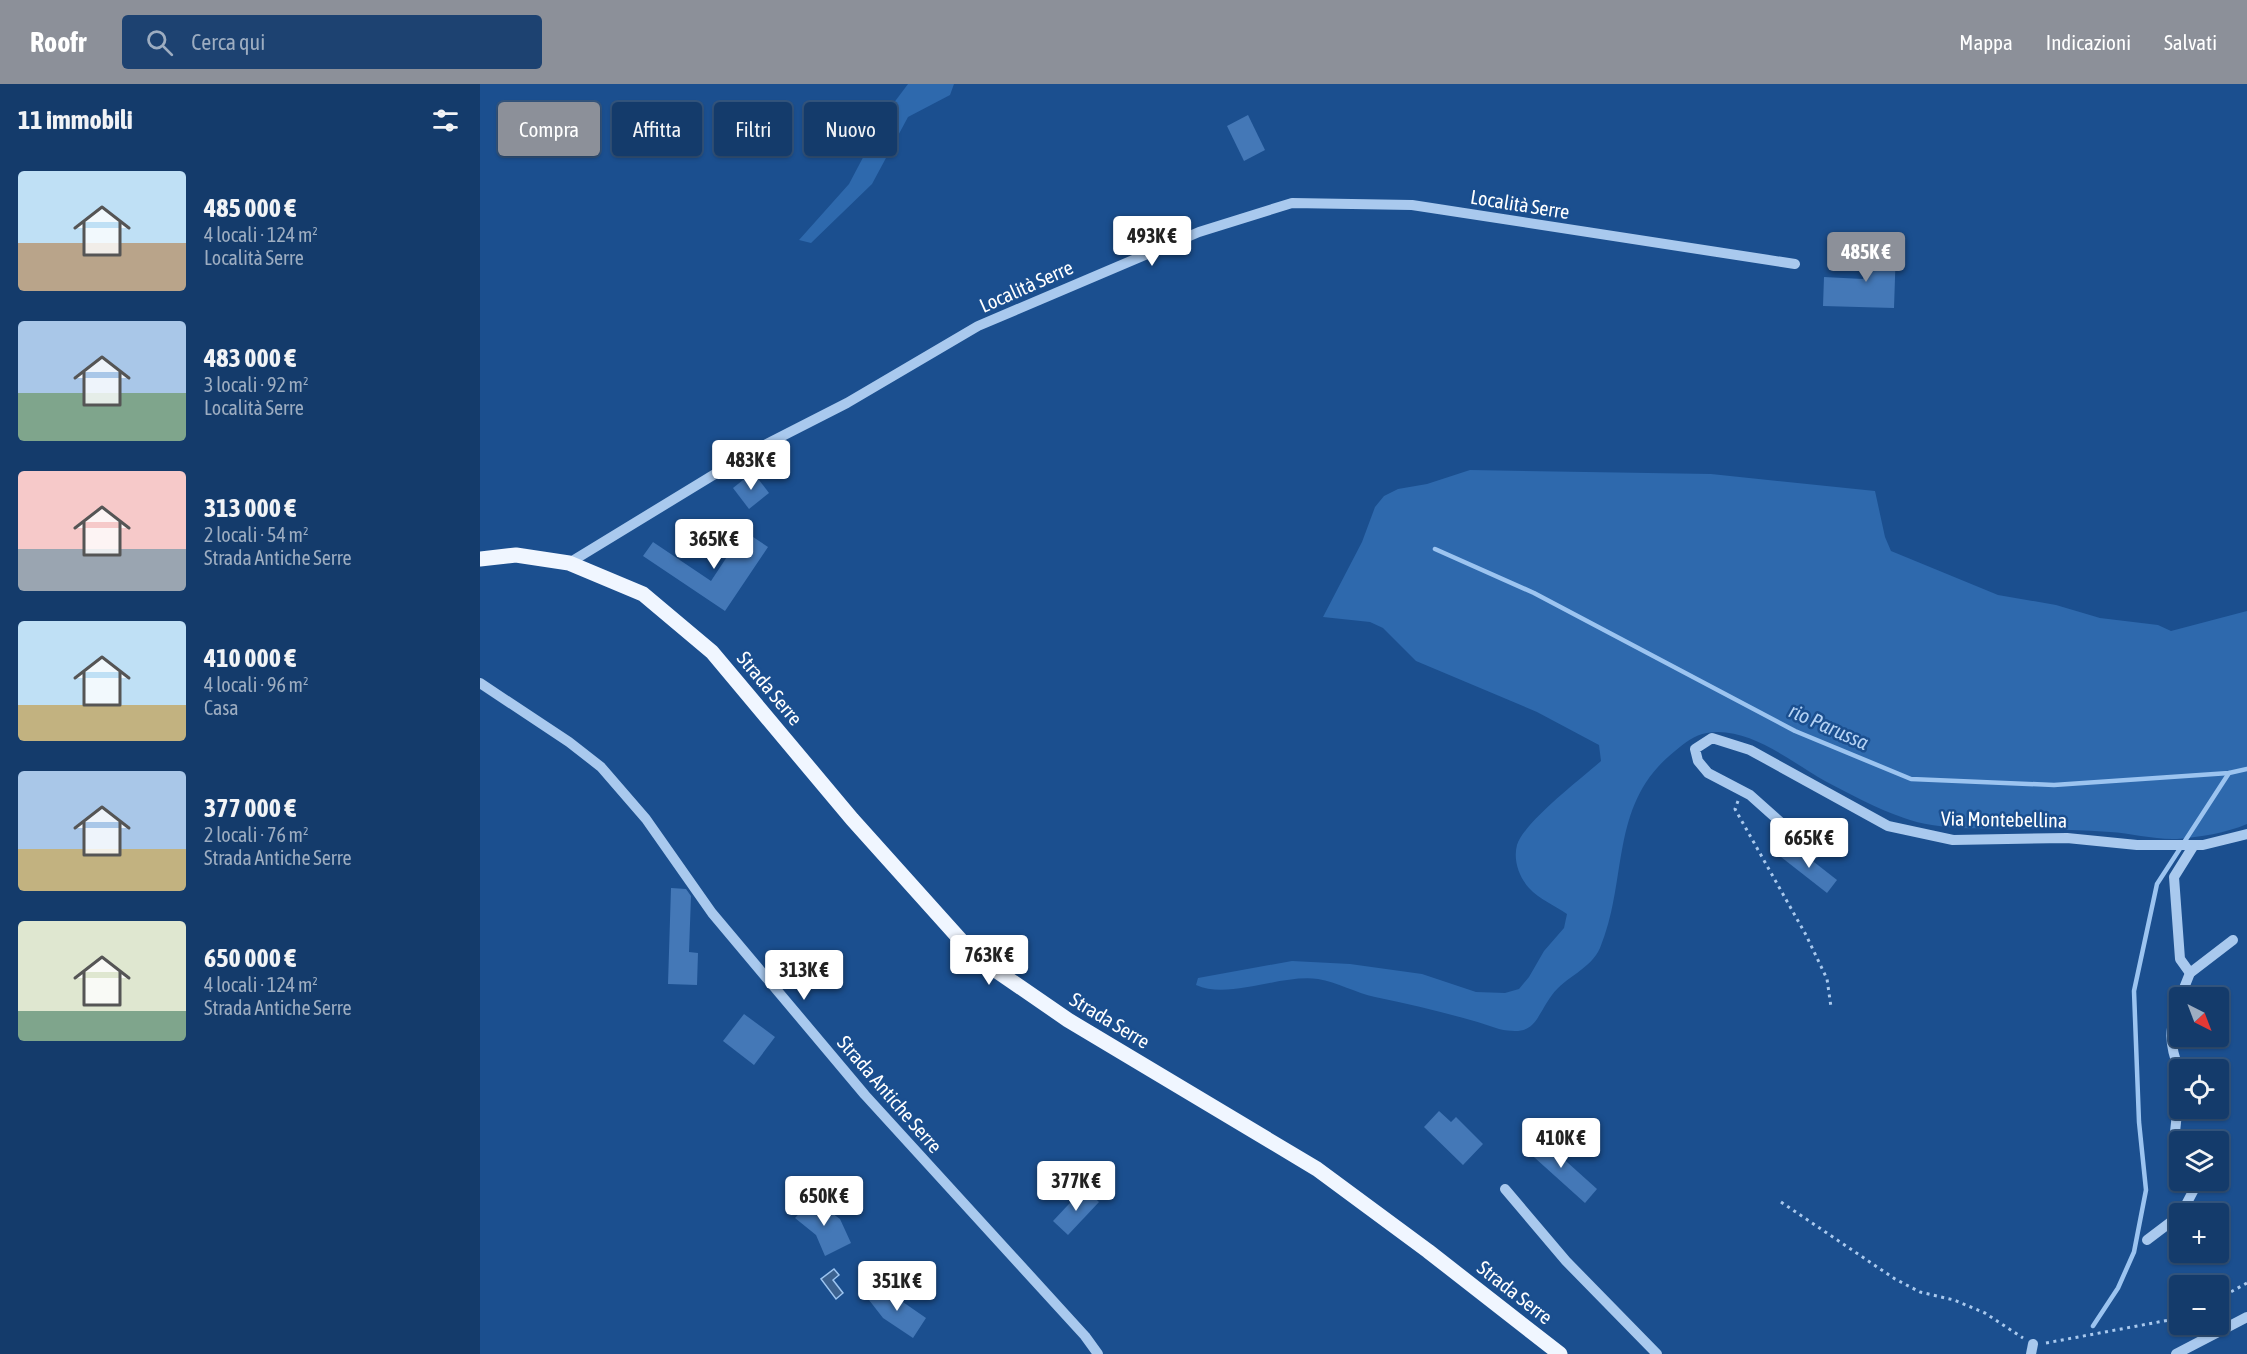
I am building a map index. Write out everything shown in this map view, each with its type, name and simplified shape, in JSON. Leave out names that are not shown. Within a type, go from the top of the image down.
[{"type":"main road","name":"Strada Serre","points":[[480,559],[516,555],[569,563],[643,594],[712,652],[852,819],[975,956],[1068,1020],[1317,1169],[1428,1251],[1560,1354]]},
{"type":"street","name":"Località Serre","points":[[569,563],[751,452],[847,403],[978,326],[1199,232],[1292,203],[1412,205],[1795,264]]},
{"type":"street","name":"Strada Antiche Serre","points":[[480,683],[569,742],[601,767],[646,819],[712,913],[865,1095],[1085,1336],[1098,1354]]},
{"type":"street","name":"Via Montebellina","points":[[1815,852],[1742,791],[1708,773],[1698,761],[1695,749],[1712,738],[1750,750],[1888,826],[1953,840],[2067,838],[2194,845],[2247,834]]},
{"type":"street","points":[[2190,973],[2180,959],[2174,877],[2194,845]]},
{"type":"street","points":[[2184,987],[2190,973],[2233,940]]},
{"type":"street","points":[[1505,1189],[1566,1261],[1657,1354]]},
{"type":"street","points":[[2147,1240],[2169,1223]]},
{"type":"street","points":[[2176,1354],[2247,1317]]},
{"type":"path","points":[[1742,791],[1735,809],[1819,961],[1827,979],[1832,1007]]},
{"type":"path","points":[[1781,1202],[1895,1279],[1920,1292],[1954,1300],[1985,1313],[2032,1349],[2169,1322]]},
{"type":"path","points":[[2229,1293],[2247,1283]]},
{"type":"shaded area","points":[[908,84],[954,84],[950,95],[908,117],[897,137],[897,102],[894,102]]},
{"type":"shaded area","points":[[864,156],[887,156],[872,184],[811,243],[799,240],[849,184]]},
{"type":"shaded area","points":[[1470,470],[1711,474],[1875,491],[1885,537],[1891,551],[1998,595],[2056,605],[2100,618],[2158,625],[2171,631],[2247,611],[2247,824],[2213,834],[2177,839],[2098,831],[1961,828],[1932,825],[1904,818],[1874,806],[1754,740],[1723,732],[1707,733],[1694,737],[1675,751],[1654,772],[1639,794],[1629,818],[1615,896],[1600,948],[1591,962],[1557,989],[1537,1019],[1527,1028],[1520,1031],[1499,1029],[1453,1015],[1368,995],[1318,979],[1303,978],[1224,990],[1196,985],[1198,978],[1292,961],[1350,964],[1422,974],[1476,992],[1505,993],[1519,989],[1544,951],[1564,928],[1567,914],[1537,895],[1522,879],[1516,862],[1517,845],[1522,835],[1542,813],[1601,761],[1599,745],[1537,712],[1416,661],[1383,628],[1370,622],[1323,617],[1362,542],[1375,507],[1384,496],[1398,489],[1427,484]]},
{"type":"shaded area","points":[[834,1269],[839,1275],[833,1280],[843,1293],[836,1299],[821,1279]]},
{"type":"building","points":[[1248,115],[1265,150],[1244,161],[1227,126]]},
{"type":"building","points":[[1865,247],[1896,248],[1894,308],[1823,306],[1824,277],[1863,279]]},
{"type":"building","points":[[753,472],[769,493],[749,509],[733,488]]},
{"type":"building","points":[[744,531],[768,547],[725,611],[643,556],[653,542],[711,581]]},
{"type":"building","points":[[1791,844],[1837,880],[1827,893],[1781,857]]},
{"type":"building","points":[[671,888],[686,889],[691,896],[689,952],[698,953],[697,985],[668,984]]},
{"type":"building","points":[[744,1014],[775,1037],[754,1065],[723,1041]]},
{"type":"building","points":[[1439,1111],[1451,1122],[1456,1117],[1483,1144],[1463,1165],[1424,1127]]},
{"type":"building","points":[[1538,1136],[1597,1189],[1585,1203],[1525,1149]]},
{"type":"building","points":[[1084,1188],[1099,1202],[1068,1235],[1053,1221]]},
{"type":"building","points":[[813,1199],[840,1219],[851,1243],[825,1256],[816,1235],[795,1218]]},
{"type":"building","points":[[888,1285],[900,1300],[926,1318],[913,1338],[883,1318],[869,1300]]},
{"type":"waterway","name":"rio Parussa","points":[[1435,549],[1534,593],[1795,731],[1911,779],[2054,785],[2229,773],[2247,769]]},
{"type":"waterway","points":[[2093,1326],[2118,1288],[2134,1252],[2146,1190],[2139,1122],[2134,991],[2157,884],[2229,773]]}]
